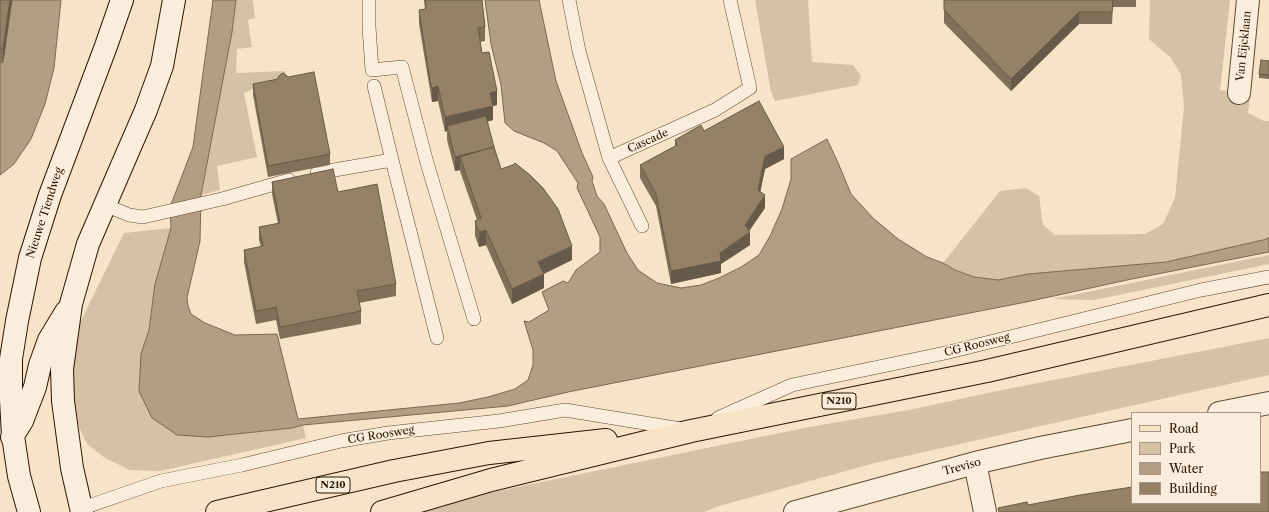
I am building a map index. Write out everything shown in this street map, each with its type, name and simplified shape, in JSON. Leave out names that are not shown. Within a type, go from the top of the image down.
[{"type":"main road","name":"CG Roosweg","points":[[382,512],[491,480],[691,431],[987,371],[1267,306]]},
{"type":"main road","name":"CG Roosweg","points":[[217,512],[394,471],[489,453],[691,431]]},
{"type":"street","name":"Nieuwe Tiendweg","points":[[29,512],[19,476],[6,443],[11,400],[6,365],[30,258],[50,195],[101,61],[122,0]]},
{"type":"street","points":[[80,511],[66,431],[63,401],[62,369],[71,304],[88,244],[146,110],[162,66],[174,0]]},
{"type":"street","name":"Van Eijcklaan","points":[[1239,93],[1248,0]]},
{"type":"street","points":[[6,443],[22,421],[35,387],[40,366],[49,340],[71,304]]},
{"type":"street","points":[[1224,412],[1269,403]]},
{"type":"street","name":"Treviso","points":[[795,512],[975,463],[1040,448],[1131,430]]},
{"type":"street","points":[[975,463],[985,512]]},
{"type":"lane","points":[[369,0],[372,70],[402,67],[427,163],[474,319]]},
{"type":"lane","points":[[569,0],[579,51],[610,158],[642,226]]},
{"type":"lane","name":"Cascade","points":[[610,158],[715,110],[750,88],[730,0]]},
{"type":"lane","points":[[374,86],[437,338]]},
{"type":"lane","points":[[105,206],[129,215],[142,217],[222,199],[305,176],[392,160]]},
{"type":"lane","name":"CG Roosweg","points":[[80,511],[161,481],[242,465],[341,441],[388,433],[499,421],[565,410],[691,431],[792,385],[945,353],[1201,290],[1269,277]]},
{"type":"green space","points":[[236,0],[253,0],[255,18],[248,20],[252,47],[237,49],[236,73],[285,71],[283,81],[257,87],[244,93],[257,157],[217,166],[220,190],[201,195],[232,32]]},
{"type":"green space","points":[[755,0],[808,0],[812,62],[853,65],[861,76],[858,85],[775,101],[771,92]]},
{"type":"green space","points":[[1150,0],[1230,0],[1220,90],[1250,95],[1248,113],[1264,121],[1269,121],[1269,238],[1166,262],[1028,274],[998,280],[974,277],[955,270],[943,263],[1000,191],[1026,188],[1039,196],[1043,225],[1055,235],[1145,234],[1163,224],[1175,198],[1184,107],[1181,75],[1171,58],[1149,39]]},
{"type":"green space","points":[[171,228],[155,284],[149,330],[141,354],[139,391],[177,435],[208,437],[292,428],[303,425],[306,438],[160,471],[130,470],[105,458],[87,444],[77,422],[72,396],[76,331],[124,233]]},
{"type":"green space","points":[[1269,255],[1269,264],[1094,300],[1053,299]]},
{"type":"green space","points":[[1269,338],[1269,375],[875,463],[719,506],[704,512],[421,512],[474,496],[809,427],[914,409],[997,391]]},
{"type":"water","points":[[12,0],[61,0],[54,68],[45,104],[31,139],[14,164],[0,175],[0,62],[3,62]]},
{"type":"water","points":[[213,0],[236,0],[232,32],[201,195],[200,241],[187,298],[188,306],[191,314],[205,323],[235,335],[277,334],[298,419],[459,403],[488,397],[515,389],[528,380],[533,365],[533,350],[524,321],[529,322],[549,310],[542,292],[563,281],[568,283],[576,270],[600,252],[600,237],[577,188],[578,183],[557,151],[544,143],[514,131],[505,123],[501,85],[491,44],[485,0],[539,0],[556,81],[582,153],[593,177],[592,181],[597,196],[604,204],[627,253],[638,270],[657,283],[681,288],[701,285],[741,267],[759,255],[770,236],[782,209],[791,179],[791,159],[827,139],[851,194],[873,218],[898,239],[927,257],[974,277],[998,280],[1028,274],[1166,262],[1269,238],[1269,252],[1026,302],[568,392],[508,406],[303,425],[292,428],[208,437],[177,435],[152,418],[139,391],[141,354],[149,330],[155,284],[171,228],[170,207],[193,147]]},
{"type":"building","points":[[0,0],[10,0],[3,48],[0,48]]},
{"type":"building","points":[[425,0],[482,0],[485,27],[478,28],[482,53],[489,52],[497,91],[490,93],[493,106],[445,117],[438,86],[432,88],[430,81],[419,10],[426,9]]},
{"type":"building","points":[[944,0],[1113,0],[1112,12],[1079,12],[1011,79],[944,10]]},
{"type":"building","points":[[1261,60],[1269,61],[1269,75],[1259,74]]},
{"type":"building","points":[[314,72],[330,154],[268,166],[253,84],[278,79],[281,74],[284,73],[288,77]]},
{"type":"building","points":[[759,101],[784,147],[765,156],[758,190],[765,195],[745,225],[750,232],[720,253],[721,261],[671,271],[656,194],[640,165],[677,145],[675,140],[701,125],[704,131]]},
{"type":"building","points":[[486,116],[494,147],[455,157],[447,126]]},
{"type":"building","points":[[494,147],[501,169],[515,163],[543,188],[558,209],[572,246],[538,262],[544,274],[512,289],[486,230],[479,232],[475,221],[481,218],[460,157]]},
{"type":"building","points":[[333,169],[338,192],[377,184],[396,284],[357,291],[361,311],[280,327],[276,307],[256,311],[244,250],[263,246],[259,227],[280,223],[272,182]]},
{"type":"building","points":[[1261,472],[1269,472],[1269,512],[999,512],[998,508],[1027,502],[1028,505],[1131,487],[1131,504],[1261,504]]}]
